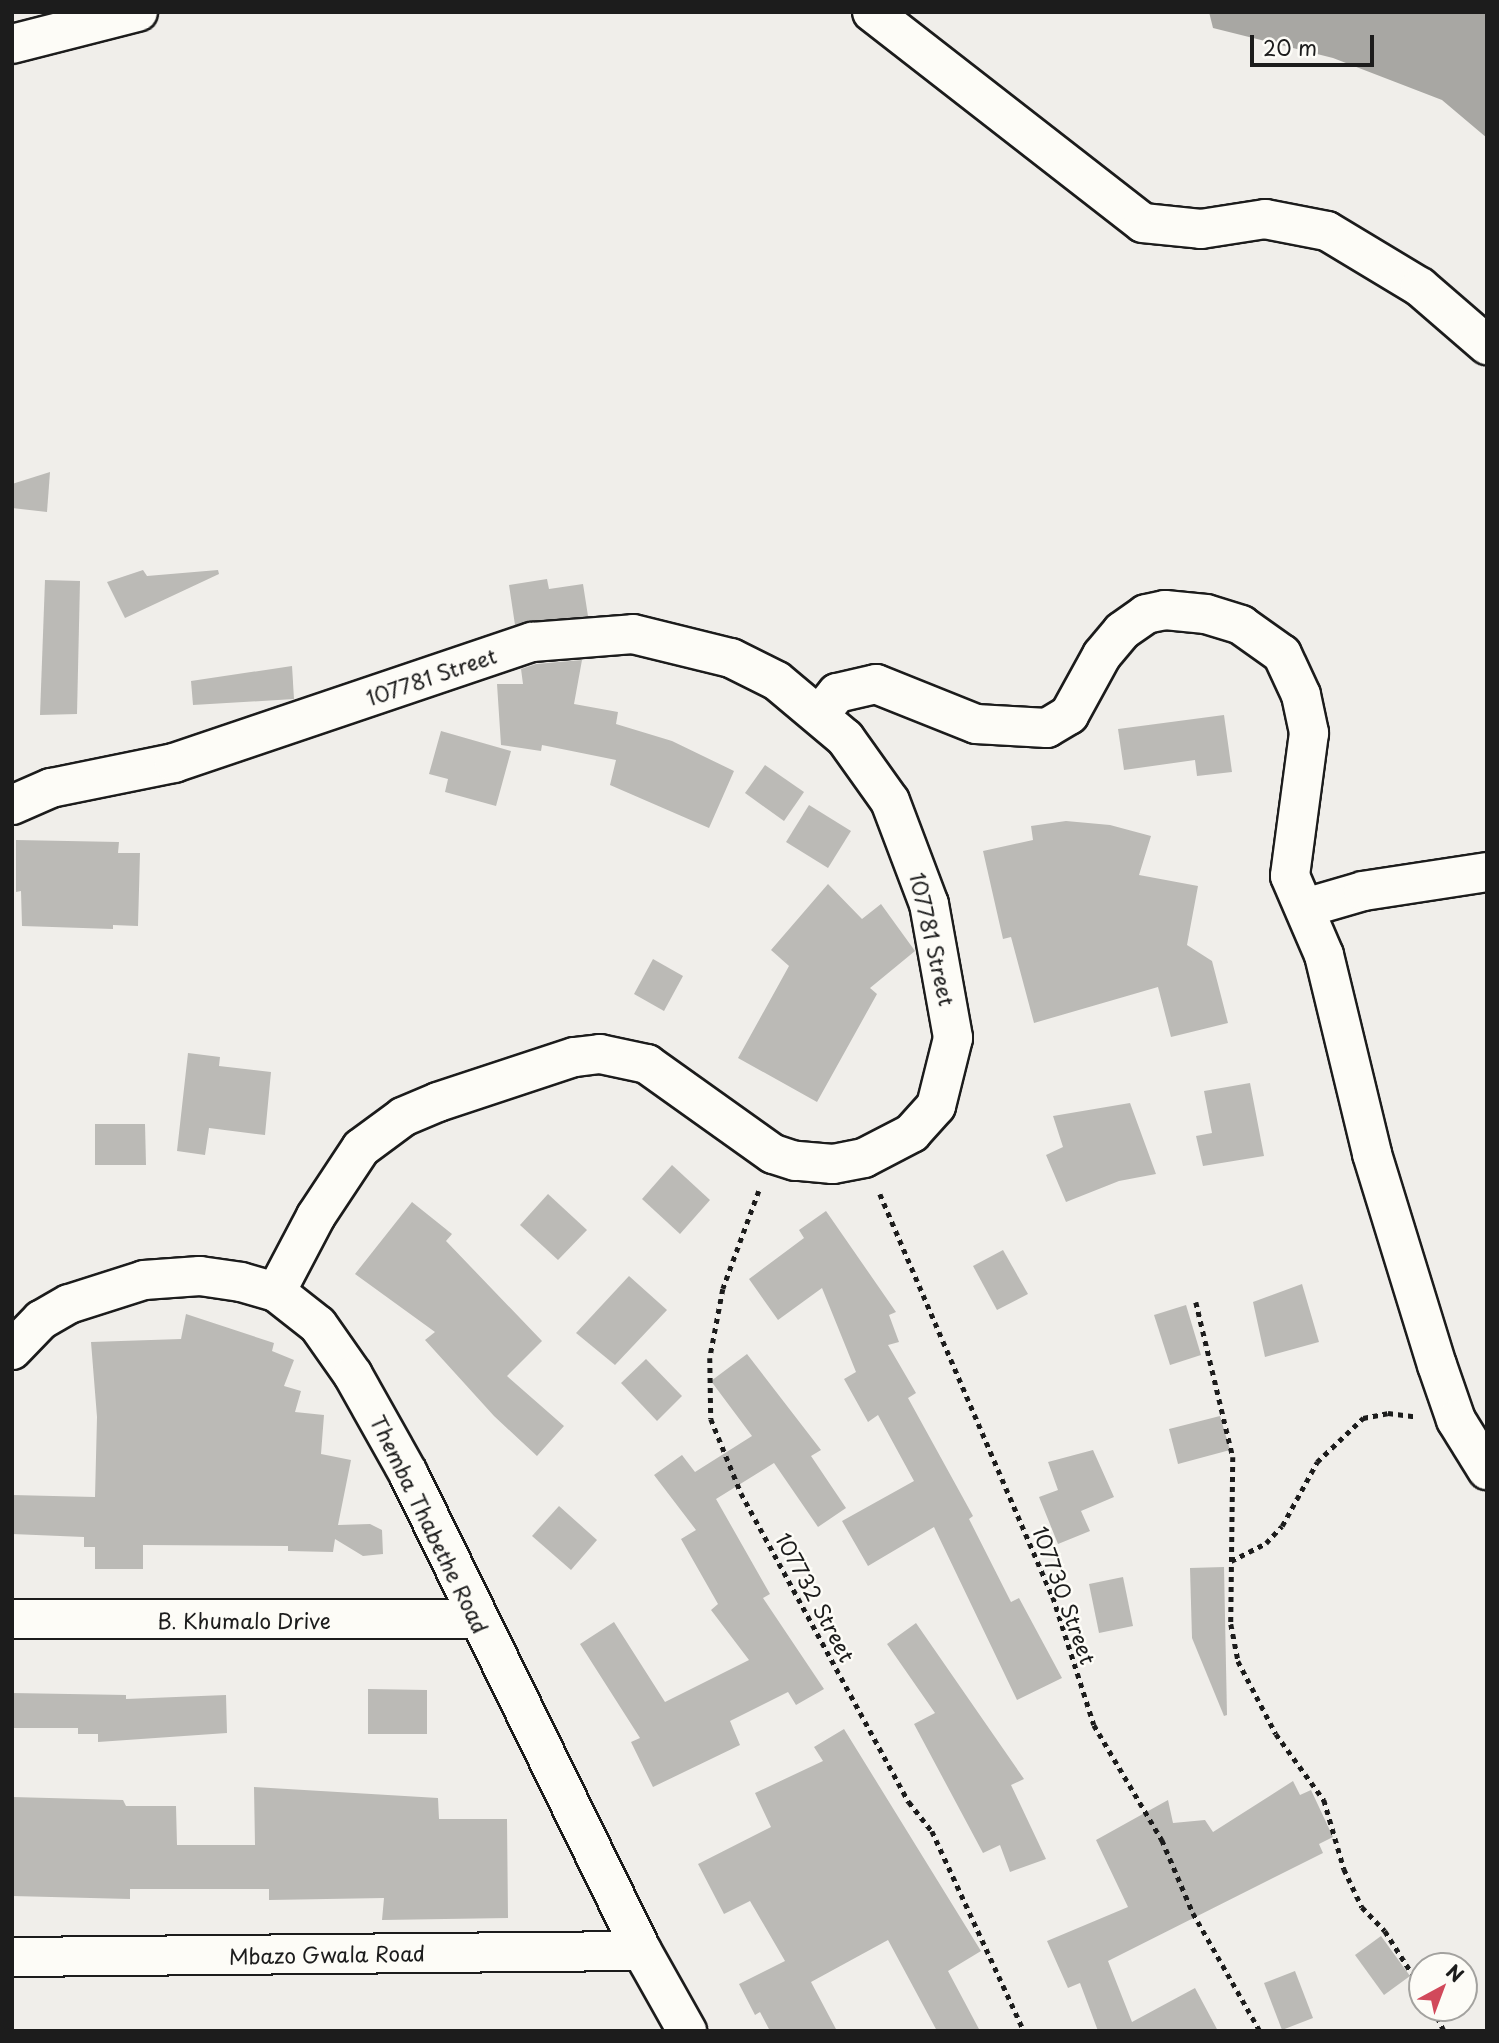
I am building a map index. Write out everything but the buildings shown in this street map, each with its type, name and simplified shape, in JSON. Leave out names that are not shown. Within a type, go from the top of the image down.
[{"type":"street","points":[[12,44],[138,12]]},
{"type":"street","points":[[872,12],[1143,223],[1201,229],[1265,219],[1327,230],[1420,287],[1487,345]]},
{"type":"street","points":[[820,714],[837,693],[876,684],[976,724],[1047,728],[1069,715],[1102,656],[1133,620],[1165,610],[1184,611],[1241,625],[1282,654],[1301,695],[1309,733],[1307,765],[1289,858],[1290,876],[1324,956],[1372,1154],[1456,1420],[1487,1469]]},
{"type":"street","name":"107781 Street","points":[[12,805],[51,788],[174,763],[532,642],[587,634],[633,634],[731,658],[777,681],[820,714],[878,779],[915,861],[929,904],[953,1038],[936,1106],[912,1133],[864,1158],[817,1164],[773,1154],[647,1064],[600,1054],[574,1057],[426,1107],[403,1117],[362,1148],[316,1216],[276,1292]]},
{"type":"street","points":[[1305,908],[1363,891],[1487,872]]},
{"type":"street","name":"Themba Thabethe Road","points":[[12,1350],[41,1321],[69,1304],[144,1280],[200,1276],[276,1292],[318,1325],[353,1375],[408,1473],[477,1619],[642,1951],[687,2031]]},
{"type":"street","name":"B. Khumalo Drive","points":[[12,1619],[477,1619]]},
{"type":"street","name":"Mbazo Gwala Road","points":[[12,1957],[642,1951]]},
{"type":"path","name":"107732 Street","points":[[773,1154],[723,1289],[709,1358],[711,1419],[741,1493],[909,1802],[932,1831],[1024,2031]]},
{"type":"path","name":"107730 Street","points":[[864,1158],[1054,1597],[1094,1725],[1162,1840],[1193,1913],[1260,2031]]},
{"type":"path","points":[[1196,1302],[1233,1457],[1231,1624],[1238,1661],[1276,1734],[1324,1800],[1344,1869],[1362,1907],[1385,1931],[1408,1967]]},
{"type":"path","points":[[1231,1561],[1266,1543],[1282,1526],[1317,1462],[1363,1418],[1388,1413],[1456,1420]]},
{"type":"shaded area","points":[[1209,12],[1487,12],[1487,138],[1442,100],[1333,58],[1213,28]]}]
